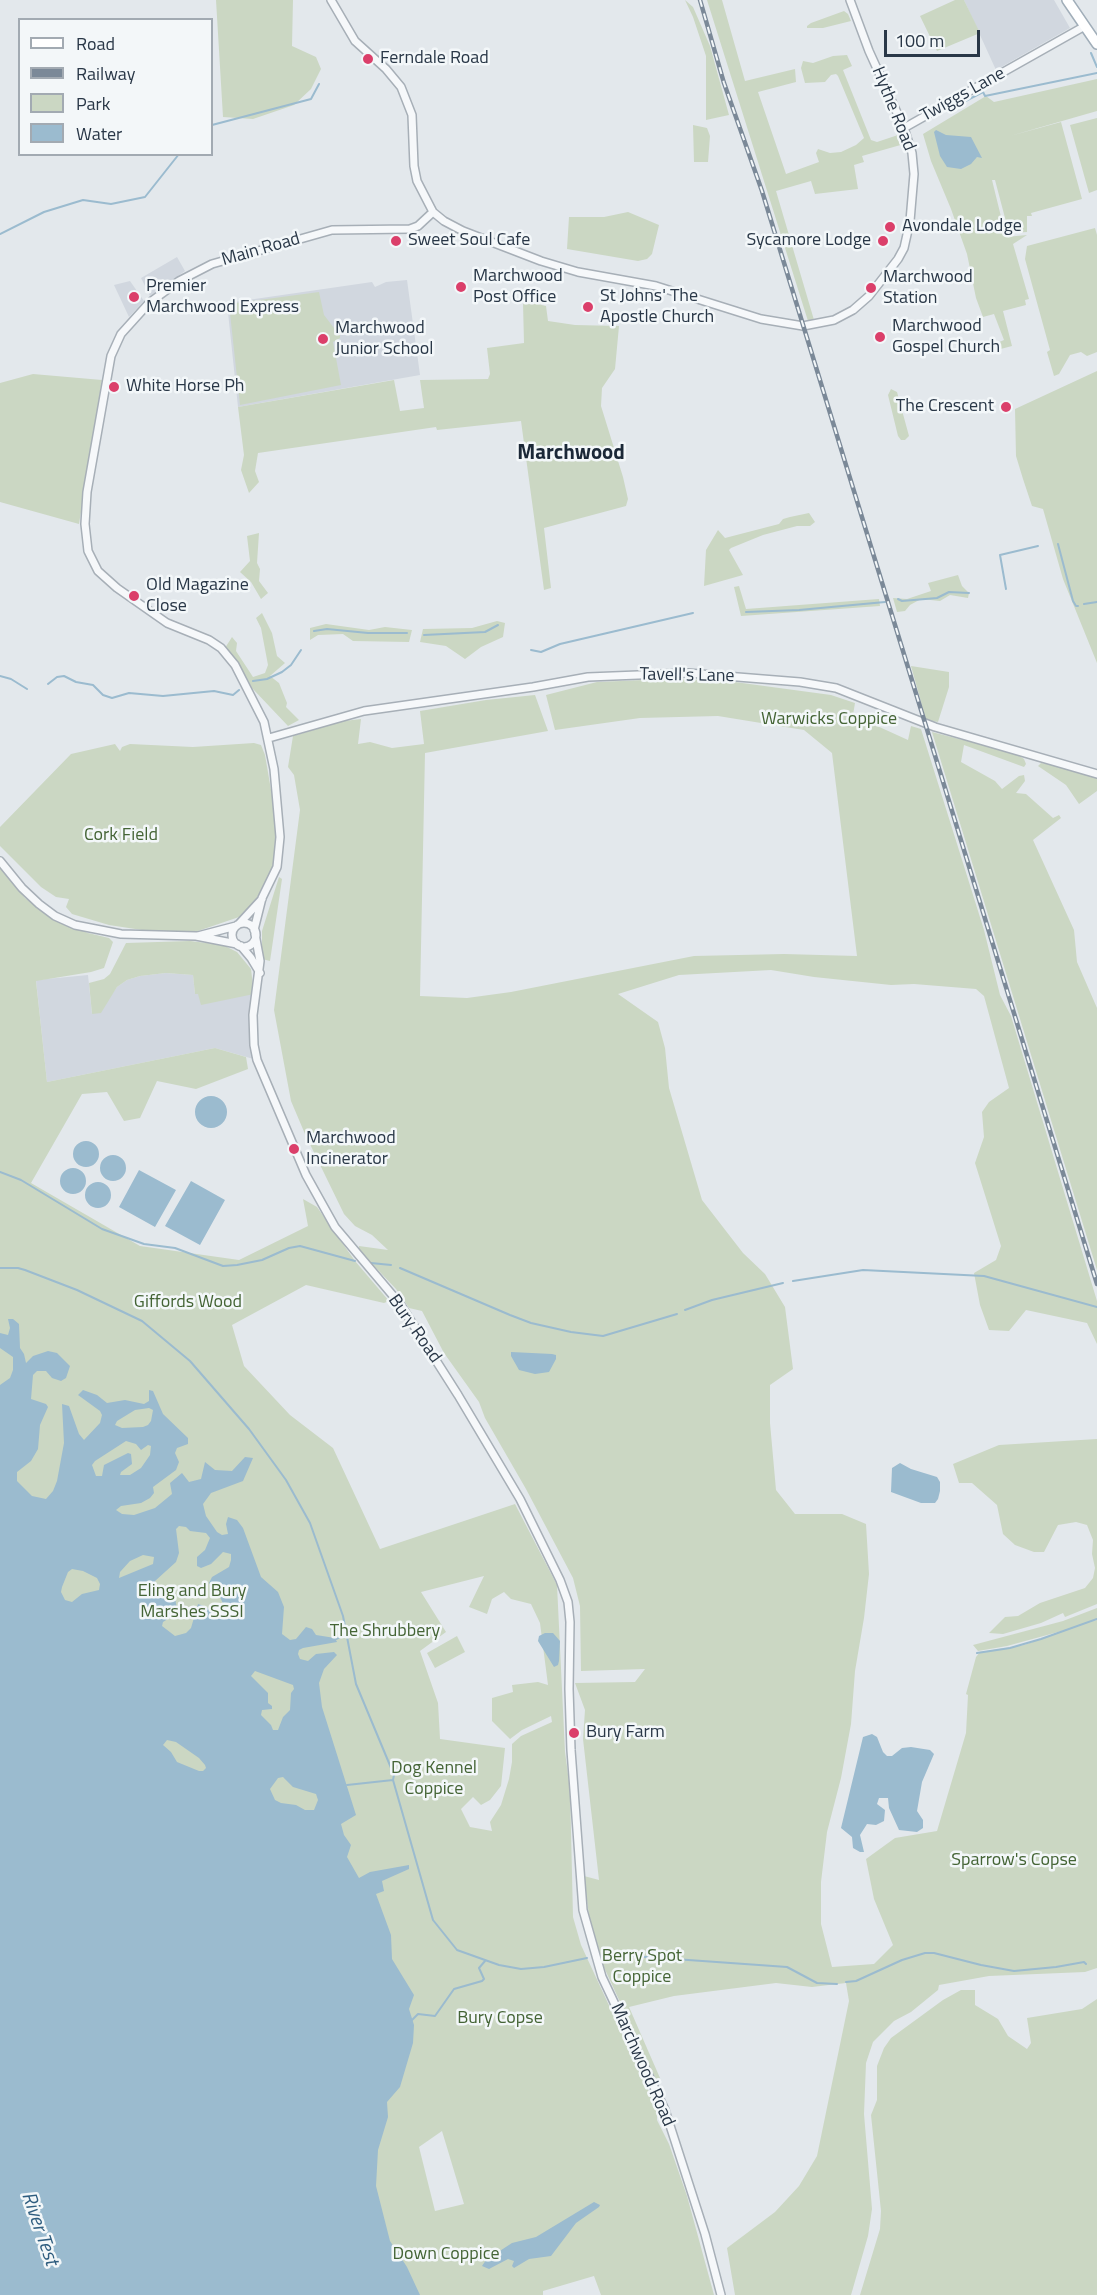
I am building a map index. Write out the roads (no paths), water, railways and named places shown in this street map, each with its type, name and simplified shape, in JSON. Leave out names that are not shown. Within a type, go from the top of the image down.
[{"type":"main road","points":[[1068,0],[1097,44]]},
{"type":"street","points":[[331,0],[359,46],[391,73],[406,97],[412,115],[414,166],[417,181],[433,212]]},
{"type":"street","name":"Hythe Road","points":[[433,212],[463,231],[541,261],[578,272],[656,286],[779,323],[803,327],[834,320],[853,310],[887,276],[898,259],[906,239],[913,198],[912,153],[904,128],[868,51],[850,0]]},
{"type":"street","name":"Twiggs Lane","points":[[904,128],[1085,26]]},
{"type":"street","name":"Main Road","points":[[262,898],[277,867],[280,837],[277,786],[264,722],[244,682],[235,665],[220,648],[209,640],[159,618],[110,583],[91,560],[86,535],[87,492],[114,348],[128,324],[156,297],[179,281],[212,264],[332,230],[410,229],[418,226],[433,212]]},
{"type":"street","name":"Tavell's Lane","points":[[269,738],[364,711],[588,677],[688,673],[800,682],[836,688],[935,727],[1097,774]]},
{"type":"street","points":[[0,861],[22,888],[55,916],[75,925],[121,934],[196,936],[239,945],[251,944],[262,898]]},
{"type":"street","points":[[260,973],[251,958],[232,936],[238,925],[262,898]]},
{"type":"street","points":[[196,936],[249,924],[255,932]]},
{"type":"street","name":"Bury Road","points":[[255,932],[260,962],[252,1026],[257,1060],[303,1168],[335,1227],[400,1304],[453,1386],[536,1530],[568,1602],[570,1644],[568,1689]]},
{"type":"street","name":"Marchwood Road","points":[[568,1689],[583,1910],[602,1977],[665,2110],[703,2226],[721,2295]]},
{"type":"water","points":[[936,130],[946,135],[971,137],[982,158],[977,157],[971,164],[961,169],[947,167],[940,156],[934,132]]},
{"type":"water","points":[[211,1096],[222,1101],[227,1112],[222,1123],[211,1128],[200,1123],[195,1112],[200,1101]]},
{"type":"water","points":[[86,1141],[95,1145],[99,1154],[95,1163],[86,1167],[77,1163],[73,1154],[77,1145]]},
{"type":"water","points":[[113,1155],[122,1159],[126,1168],[122,1177],[113,1181],[104,1177],[100,1168],[104,1159]]},
{"type":"water","points":[[73,1168],[82,1172],[86,1181],[82,1190],[73,1194],[64,1190],[60,1181],[64,1172]]},
{"type":"water","points":[[139,1170],[176,1190],[155,1227],[119,1207]]},
{"type":"water","points":[[191,1181],[225,1200],[200,1245],[165,1226]]},
{"type":"water","points":[[98,1182],[107,1186],[111,1195],[107,1204],[98,1208],[89,1204],[85,1195],[89,1186]]},
{"type":"water","name":"River Test","points":[[8,1319],[13,1319],[19,1324],[20,1348],[26,1363],[33,1356],[48,1351],[57,1353],[70,1366],[66,1378],[61,1381],[52,1378],[46,1371],[37,1371],[33,1375],[31,1399],[46,1404],[48,1407],[40,1425],[38,1449],[31,1461],[17,1472],[17,1481],[32,1496],[46,1499],[53,1491],[57,1481],[64,1443],[62,1404],[69,1406],[79,1434],[84,1440],[100,1423],[102,1415],[78,1395],[83,1390],[97,1395],[107,1403],[125,1400],[144,1404],[149,1401],[149,1390],[153,1391],[163,1414],[188,1438],[188,1444],[177,1448],[175,1453],[179,1462],[176,1470],[153,1487],[154,1493],[150,1498],[141,1503],[121,1506],[116,1510],[122,1514],[134,1515],[155,1508],[172,1494],[170,1483],[182,1473],[189,1482],[201,1479],[205,1462],[215,1470],[232,1471],[245,1457],[253,1458],[243,1481],[211,1493],[203,1504],[206,1516],[217,1532],[222,1535],[228,1534],[226,1524],[228,1517],[237,1520],[243,1528],[261,1577],[278,1592],[284,1607],[282,1634],[290,1640],[296,1639],[306,1627],[312,1629],[316,1635],[335,1638],[337,1642],[303,1648],[298,1654],[300,1659],[308,1661],[316,1654],[334,1652],[337,1655],[324,1669],[319,1683],[322,1707],[356,1815],[341,1824],[344,1835],[351,1845],[347,1857],[359,1878],[370,1872],[409,1865],[409,1869],[382,1881],[384,1891],[376,1894],[391,1935],[392,1959],[414,1995],[409,2009],[414,2025],[413,2043],[400,2087],[387,2102],[388,2117],[378,2150],[376,2186],[390,2241],[407,2267],[420,2295],[0,2295],[0,1385],[10,1378],[13,1370],[13,1357],[0,1348],[0,1333],[8,1335],[10,1328]],"holes":[[[149,1408],[153,1410],[151,1421],[143,1427],[122,1428],[115,1425],[117,1421],[135,1410]],[[126,1441],[136,1444],[141,1450],[148,1445],[151,1446],[150,1455],[141,1468],[130,1475],[120,1475],[132,1464],[131,1454],[128,1453],[104,1465],[102,1476],[96,1476],[92,1465]],[[179,1526],[186,1527],[190,1531],[206,1533],[210,1538],[205,1550],[197,1557],[197,1566],[201,1568],[211,1564],[223,1552],[231,1554],[231,1560],[229,1567],[212,1577],[209,1583],[220,1597],[225,1608],[224,1613],[215,1614],[207,1607],[198,1604],[191,1628],[186,1633],[175,1636],[162,1626],[163,1622],[174,1615],[177,1609],[174,1593],[170,1587],[155,1585],[155,1581],[176,1562],[179,1553],[176,1529]],[[143,1555],[154,1557],[153,1564],[119,1578],[120,1572],[130,1561]],[[72,1569],[83,1571],[97,1578],[100,1584],[99,1590],[82,1594],[72,1602],[65,1600],[61,1592],[68,1572]],[[255,1671],[293,1685],[290,1710],[283,1717],[278,1730],[273,1730],[261,1715],[262,1710],[272,1709],[268,1703],[268,1693],[251,1676]],[[167,1740],[176,1742],[199,1758],[206,1768],[199,1771],[177,1762],[163,1745]],[[283,1777],[293,1787],[316,1794],[318,1800],[314,1810],[305,1810],[296,1805],[275,1800],[270,1789],[278,1778]]]},
{"type":"water","points":[[511,1352],[552,1354],[556,1355],[556,1359],[549,1372],[535,1374],[519,1370]]},
{"type":"water","points":[[900,1463],[937,1477],[940,1482],[940,1491],[935,1503],[921,1503],[891,1492],[892,1468]]},
{"type":"water","points":[[553,1633],[560,1641],[559,1661],[554,1667],[538,1641],[539,1636]]},
{"type":"water","points":[[872,1734],[877,1737],[887,1756],[892,1756],[902,1748],[911,1747],[930,1750],[934,1754],[922,1782],[917,1811],[923,1820],[923,1828],[917,1832],[899,1830],[889,1808],[888,1798],[879,1798],[877,1804],[885,1810],[884,1821],[876,1825],[867,1824],[860,1835],[864,1852],[860,1852],[853,1848],[852,1837],[841,1828],[863,1737]]},
{"type":"water","points":[[594,2202],[600,2205],[599,2207],[576,2223],[551,2256],[529,2259],[514,2268],[512,2266],[514,2261],[508,2259],[489,2269],[482,2266],[486,2260],[512,2243],[536,2237]]},
{"type":"waterway","points":[[1091,53],[1097,67]]},
{"type":"waterway","points":[[952,108],[983,92],[985,96],[1097,73]]},
{"type":"waterway","points":[[213,125],[311,99],[319,84]]},
{"type":"waterway","points":[[0,234],[44,212],[83,200],[111,204],[145,197],[177,156]]},
{"type":"waterway","points":[[1058,544],[1073,601],[1078,606]]},
{"type":"waterway","points":[[1006,589],[1000,555],[1038,546]]},
{"type":"waterway","points":[[898,599],[902,601],[937,598],[949,592],[969,593]]},
{"type":"waterway","points":[[746,612],[799,610],[885,602]]},
{"type":"waterway","points":[[1084,604],[1097,602]]},
{"type":"waterway","points":[[531,650],[541,652],[560,644],[693,613]]},
{"type":"waterway","points":[[424,635],[485,632],[498,625]]},
{"type":"waterway","points":[[314,631],[327,629],[368,633],[407,633]]},
{"type":"waterway","points":[[253,681],[267,679],[282,672],[291,665],[301,650]]},
{"type":"waterway","points":[[0,676],[11,679],[27,689]]},
{"type":"waterway","points":[[48,684],[57,677],[64,676],[76,682],[93,685],[103,695],[112,698],[129,693],[163,696],[214,691],[233,695],[239,690]]},
{"type":"waterway","points":[[0,1172],[21,1180],[102,1229],[144,1244],[175,1248],[223,1266],[262,1260],[289,1248],[300,1246],[355,1261]]},
{"type":"waterway","points":[[371,1263],[391,1265]]},
{"type":"waterway","points":[[0,1268],[25,1270],[77,1290],[142,1321],[190,1361],[249,1429],[286,1480],[310,1523],[343,1616],[356,1684],[394,1775],[393,1780]]},
{"type":"waterway","points":[[400,1268],[531,1323],[571,1332],[603,1336],[677,1314]]},
{"type":"waterway","points":[[793,1281],[863,1270],[984,1276],[1097,1307]]},
{"type":"waterway","points":[[685,1310],[712,1300],[783,1283]]},
{"type":"waterway","points":[[977,1653],[1010,1648],[1097,1619]]},
{"type":"waterway","points":[[336,1639],[347,1634]]},
{"type":"waterway","points":[[347,1785],[393,1780],[433,1920],[457,1950],[499,1965],[521,1969],[544,1967],[587,1958]]},
{"type":"waterway","points":[[846,1982],[856,1981],[902,1960],[925,1953],[1014,1971],[1084,1962],[1086,1964]]},
{"type":"waterway","points":[[605,1954],[609,1955]]},
{"type":"waterway","points":[[618,1955],[787,1967],[817,1983],[837,1984]]},
{"type":"waterway","points":[[412,2020],[418,2014],[435,2016],[454,1989],[482,1981],[484,1979],[479,1968],[485,1961]]},
{"type":"railway","points":[[700,0],[724,83],[762,191],[1097,1284]]},
{"type":"place","name":"Ferndale Road","points":[[368,59]]},
{"type":"place","name":"Avondale Lodge","points":[[890,227]]},
{"type":"place","name":"Sweet Soul Cafe","points":[[396,241]]},
{"type":"place","name":"Sycamore Lodge","points":[[883,241]]},
{"type":"place","name":"Marchwood Post Office","points":[[461,287]]},
{"type":"place","name":"Marchwood Station","points":[[871,288]]},
{"type":"place","name":"Premier Marchwood Express","points":[[134,297]]},
{"type":"place","name":"St Johns' The Apostle Church","points":[[588,307]]},
{"type":"place","name":"Marchwood Gospel Church","points":[[880,337]]},
{"type":"place","name":"Marchwood Junior School","points":[[323,339]]},
{"type":"place","name":"White Horse Ph","points":[[114,387]]},
{"type":"place","name":"The Crescent","points":[[1006,407]]},
{"type":"place","name":"Old Magazine Close","points":[[134,596]]},
{"type":"place","name":"Marchwood Incinerator","points":[[294,1149]]},
{"type":"place","name":"Bury Farm","points":[[574,1733]]},
{"type":"district","name":"Marchwood","points":[[571,454]]},
{"type":"park label","name":"Warwicks Coppice","points":[[829,720]]},
{"type":"park label","name":"Cork Field","points":[[121,836]]},
{"type":"park label","name":"Giffords Wood","points":[[188,1303]]},
{"type":"park label","name":"Eling and Bury Marshes SSSI","points":[[192,1602]]},
{"type":"park label","name":"The Shrubbery","points":[[385,1632]]},
{"type":"park label","name":"Dog Kennel Coppice","points":[[434,1779]]},
{"type":"park label","name":"Sparrow's Copse","points":[[1014,1861]]},
{"type":"park label","name":"Berry Spot Coppice","points":[[642,1967]]},
{"type":"park label","name":"Bury Copse","points":[[500,2019]]},
{"type":"park label","name":"Down Coppice","points":[[446,2255]]}]
